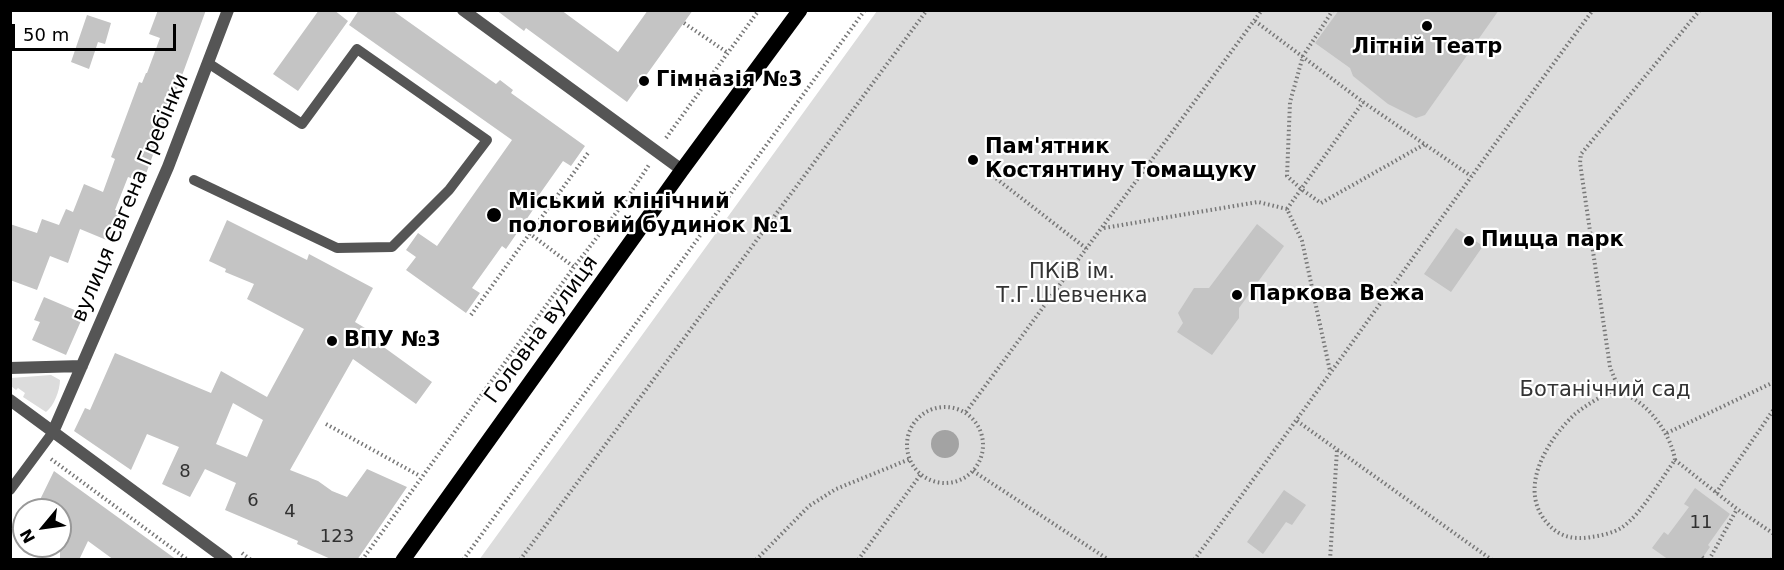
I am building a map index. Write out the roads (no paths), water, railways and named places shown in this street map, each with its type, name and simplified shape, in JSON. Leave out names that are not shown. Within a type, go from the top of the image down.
[{"type":"main road","name":"Головна вулиця","points":[[403,560],[682,170],[800,10]]},
{"type":"street","name":"вулиця Євгена Гребінки","points":[[53,432],[168,167],[228,10]]},
{"type":"street","points":[[463,10],[682,170]]},
{"type":"street","points":[[10,368],[82,366]]},
{"type":"street","points":[[10,400],[227,560]]},
{"type":"lane","points":[[194,180],[337,248],[392,247],[449,190],[487,140],[357,50],[302,124],[208,63]]},
{"type":"lane","points":[[10,490],[53,432]]},
{"type":"place","name":"Літній Театр","points":[[1427,26]]},
{"type":"place","name":"Гімназія №3","points":[[644,81]]},
{"type":"place","name":"Пам'ятник Костянтину Томащуку","points":[[973,160]]},
{"type":"place","name":"Міський клінічний пологовий будинок №1","points":[[494,215]]},
{"type":"place","name":"Пицца парк","points":[[1469,241]]},
{"type":"place","name":"Паркова Вежа","points":[[1237,295]]},
{"type":"place","name":"ВПУ №3","points":[[332,341]]},
{"type":"park label","name":"ПКіВ ім. Т.Г.Шевченка","points":[[1072,285]]},
{"type":"park label","name":"Ботанічний сад","points":[[1605,391]]}]
